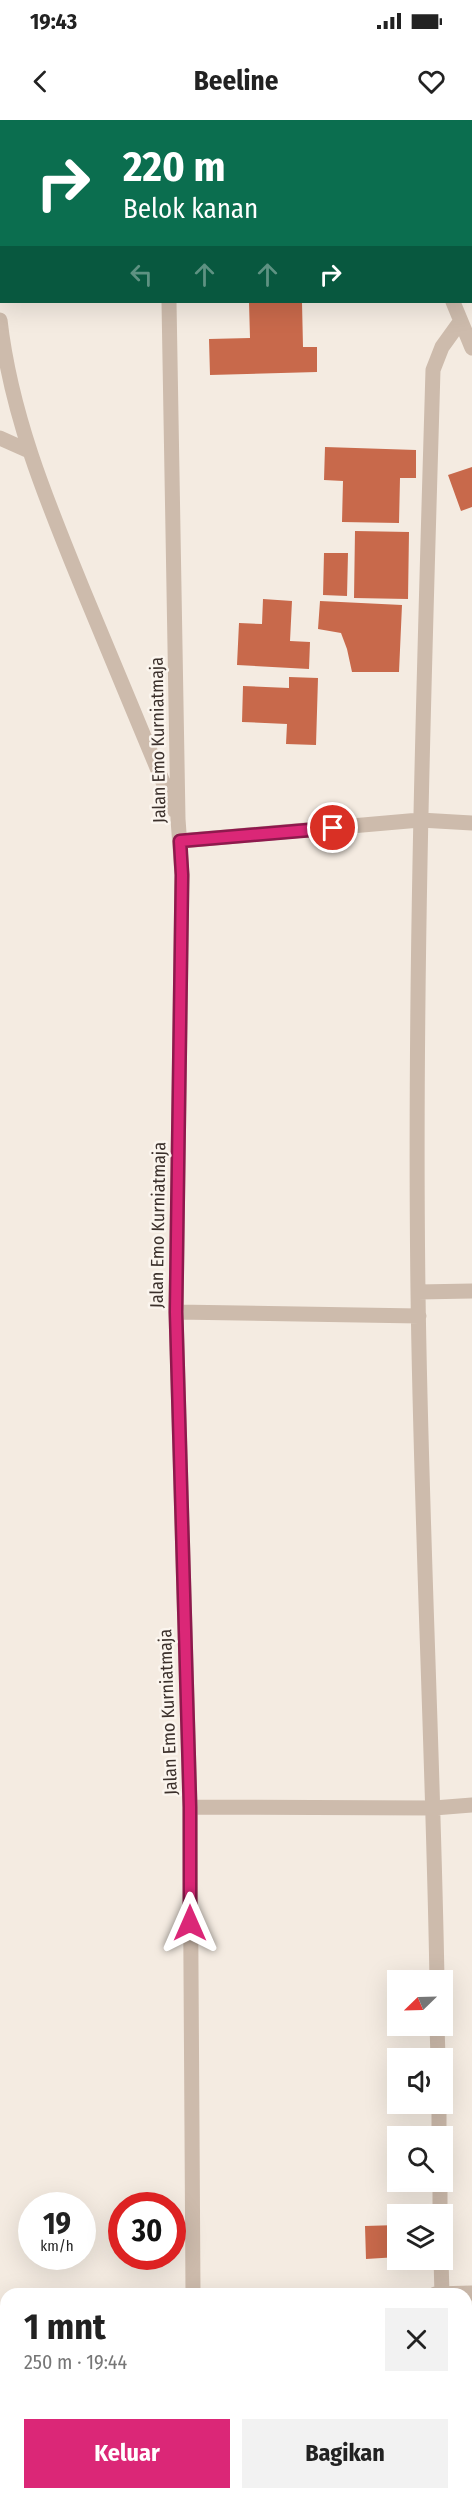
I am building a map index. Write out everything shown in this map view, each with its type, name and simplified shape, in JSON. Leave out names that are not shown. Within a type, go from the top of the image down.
[{"type":"street","name":"Jalan Emo Kurniatmaja","points":[[169,303],[178,819],[182,875],[176,1312],[190,1807],[193,2288]]},
{"type":"street","points":[[453,303],[472,348]]},
{"type":"street","points":[[0,320],[3,350],[17,411],[43,493],[178,819]]},
{"type":"street","points":[[436,1970],[434,1808],[418,1292],[420,820],[433,369],[442,348],[460,322]]},
{"type":"street","points":[[0,438],[29,451]]},
{"type":"street","points":[[180,841],[420,820],[472,823]]},
{"type":"street","points":[[418,1292],[472,1291]]},
{"type":"street","points":[[176,1312],[419,1316]]},
{"type":"street","points":[[190,1807],[434,1808],[472,1805]]},
{"type":"street","points":[[441,2270],[442,2288]]},
{"type":"building","points":[[249,303],[302,303],[303,347],[317,347],[317,372],[210,375],[209,339],[250,338]]},
{"type":"building","points":[[325,447],[416,450],[416,478],[400,478],[399,523],[342,522],[343,481],[324,480]]},
{"type":"building","points":[[472,467],[472,507],[461,511],[448,475]]},
{"type":"building","points":[[355,531],[409,532],[408,599],[354,598]]},
{"type":"building","points":[[324,553],[348,553],[347,596],[323,595]]},
{"type":"building","points":[[263,599],[292,601],[290,641],[310,642],[309,669],[237,665],[239,623],[262,624]]},
{"type":"building","points":[[320,601],[402,605],[399,672],[352,672],[341,633],[318,629]]},
{"type":"building","points":[[289,677],[318,678],[316,745],[286,744],[287,724],[242,722],[243,686],[289,688]]},
{"type":"building","points":[[387,2225],[387,2258],[366,2259],[365,2226]]},
{"type":"route","points":[[190,1923],[190,1807],[176,1312],[182,875],[180,841],[333,828]]}]
